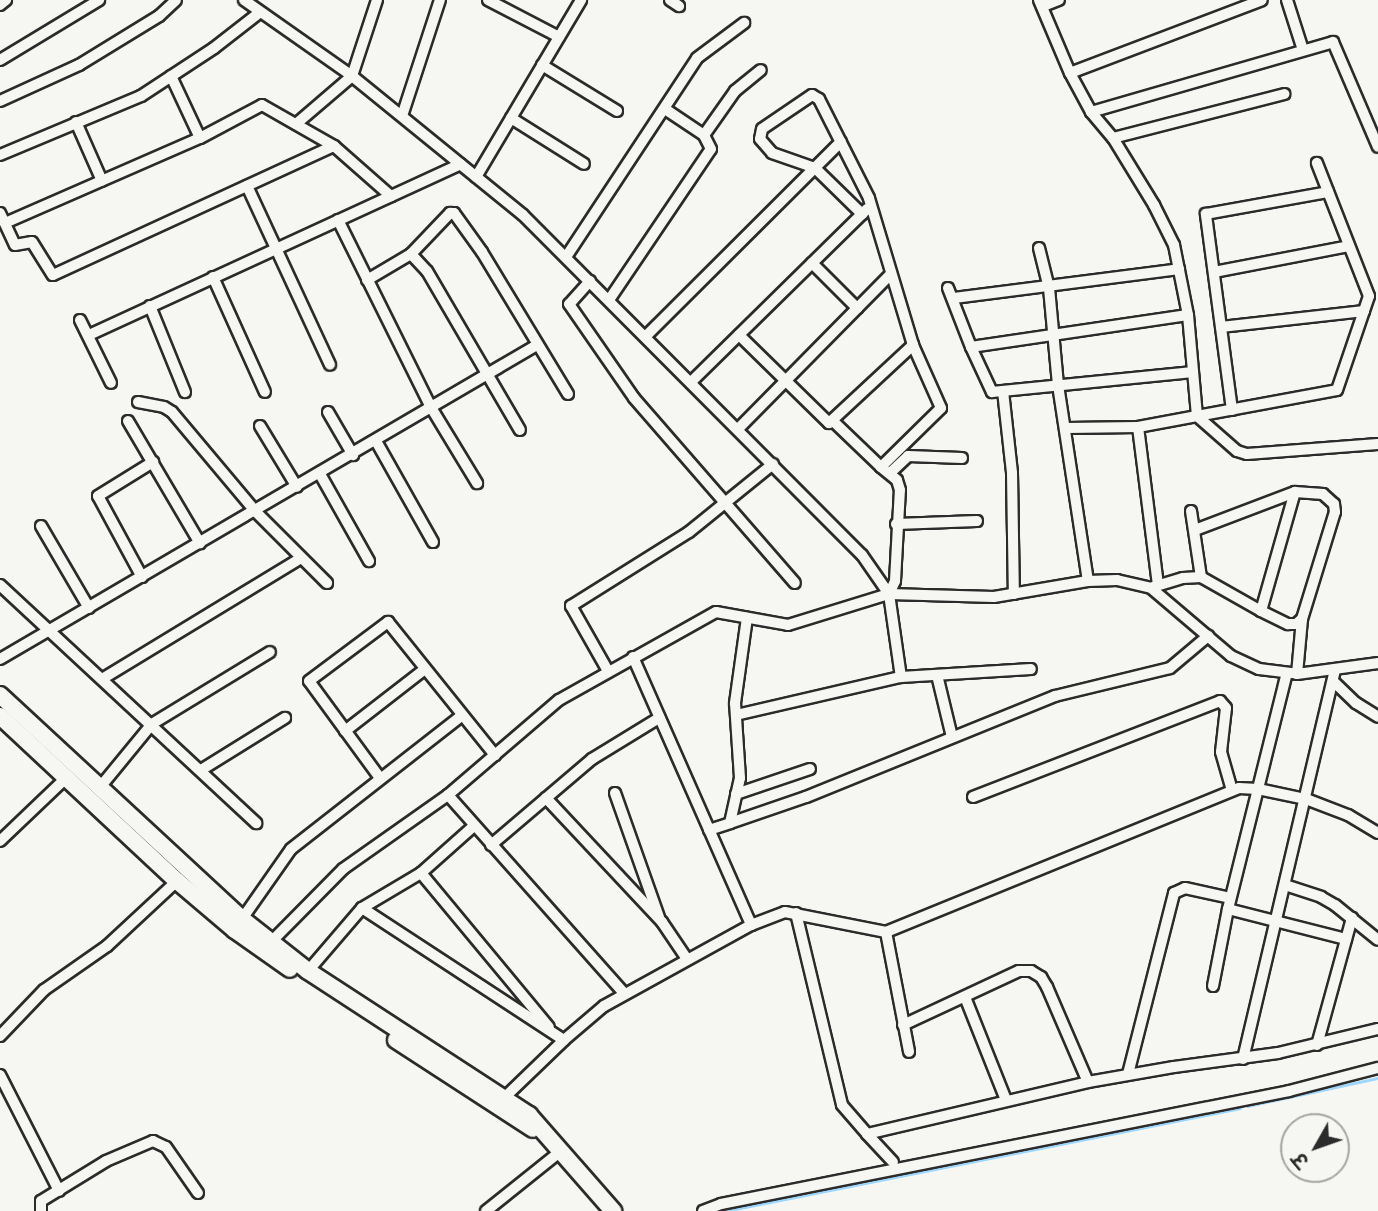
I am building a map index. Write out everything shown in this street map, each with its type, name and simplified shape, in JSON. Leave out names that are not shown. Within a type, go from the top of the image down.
[{"type":"main road","points":[[0,695],[242,919],[309,971],[529,1115],[613,1211]]},
{"type":"main road","points":[[0,716],[68,776],[177,881],[264,952],[522,1124],[548,1136]]},
{"type":"street","points":[[0,5],[6,0]]},
{"type":"street","points":[[0,60],[99,0]]},
{"type":"street","points":[[0,102],[79,65],[159,16],[176,0]]},
{"type":"street","points":[[296,124],[352,76],[377,0]]},
{"type":"street","points":[[402,116],[440,0]]},
{"type":"street","points":[[488,0],[559,37]]},
{"type":"street","points":[[476,177],[581,0]]},
{"type":"street","points":[[1059,0],[1041,3],[1070,73],[1091,112],[1113,138],[1165,224],[1179,269],[1188,315],[1197,416],[1237,451],[1247,453],[1378,444]]},
{"type":"street","points":[[1070,73],[1262,0]]},
{"type":"street","points":[[1287,0],[1303,50]]},
{"type":"street","points":[[247,1],[259,13],[352,76],[523,215],[862,555],[890,594],[901,677]]},
{"type":"street","points":[[0,155],[141,96],[259,13]]},
{"type":"street","points":[[566,257],[697,58],[744,23]]},
{"type":"street","points":[[1091,112],[1333,42],[1378,147]]},
{"type":"street","points":[[542,65],[617,111]]},
{"type":"street","points":[[704,135],[735,91],[761,70]]},
{"type":"street","points":[[171,76],[200,138]]},
{"type":"street","points":[[1113,138],[1284,94]]},
{"type":"street","points":[[862,214],[815,168],[772,153],[760,139],[760,131],[814,95],[819,99],[871,204],[913,345],[941,408],[886,470]]},
{"type":"street","points":[[334,146],[53,275],[32,242],[15,245],[2,218],[102,181],[200,138],[262,105],[334,146],[391,196]]},
{"type":"street","points":[[609,300],[711,149],[704,135],[665,109]]},
{"type":"street","points":[[511,118],[584,164]]},
{"type":"street","points":[[76,122],[102,181]]},
{"type":"street","points":[[646,336],[841,142]]},
{"type":"street","points":[[1067,428],[1138,427],[1337,390],[1369,296],[1317,163]]},
{"type":"street","points":[[89,335],[460,164]]},
{"type":"street","points":[[247,186],[330,365]]},
{"type":"street","points":[[1232,410],[1206,214],[1328,192]]},
{"type":"street","points":[[691,382],[871,204]]},
{"type":"street","points":[[367,280],[411,254],[453,212],[482,252],[569,394]]},
{"type":"street","points":[[338,220],[432,409],[477,483]]},
{"type":"street","points":[[0,243],[11,237]]},
{"type":"street","points":[[1214,272],[1349,246]]},
{"type":"street","points":[[1039,248],[1049,288],[1058,385],[1067,428],[1088,581]]},
{"type":"street","points":[[411,254],[427,271],[520,430]]},
{"type":"street","points":[[812,263],[857,308]]},
{"type":"street","points":[[1179,269],[1049,288],[951,293],[971,347],[992,392],[1193,372]]},
{"type":"street","points":[[738,429],[891,274]]},
{"type":"street","points":[[213,277],[265,392]]},
{"type":"street","points":[[590,281],[569,304],[634,398],[794,583]]},
{"type":"street","points":[[150,306],[186,392]]},
{"type":"street","points":[[1221,327],[1364,310]]},
{"type":"street","points":[[971,347],[1188,315]]},
{"type":"street","points":[[80,320],[111,383]]},
{"type":"street","points":[[739,335],[826,422],[834,422],[886,470],[900,490],[896,524],[895,581],[890,594]]},
{"type":"street","points":[[0,659],[432,409],[537,345]]},
{"type":"street","points":[[834,422],[913,345]]},
{"type":"street","points":[[1003,391],[1012,473],[1014,594]]},
{"type":"street","points":[[138,402],[164,407],[172,412],[255,511],[327,583]]},
{"type":"street","points":[[328,412],[353,455]]},
{"type":"street","points":[[128,421],[200,543]]},
{"type":"street","points":[[260,426],[297,487]]},
{"type":"street","points":[[1138,427],[1154,587],[1208,636],[1244,663],[1292,674],[1334,676],[1378,663]]},
{"type":"street","points":[[376,441],[433,542]]},
{"type":"street","points":[[886,470],[908,456],[962,458]]},
{"type":"street","points":[[142,577],[98,496],[153,462]]},
{"type":"street","points":[[608,671],[571,606],[689,532],[772,464]]},
{"type":"street","points":[[320,474],[369,561]]},
{"type":"street","points":[[1195,530],[1295,492],[1323,494],[1334,504],[1335,512],[1302,619],[1292,674],[1258,789],[1229,903],[1213,986]]},
{"type":"street","points":[[1261,611],[1295,492]]},
{"type":"street","points":[[1191,511],[1201,577]]},
{"type":"street","points":[[896,524],[976,521]]},
{"type":"street","points":[[41,526],[89,608]]},
{"type":"street","points":[[102,679],[301,558]]},
{"type":"street","points":[[271,942],[343,869],[448,795],[559,700],[706,615],[716,612],[788,625],[890,594],[994,597],[1088,581],[1117,580],[1154,587],[1201,577],[1288,624],[1296,624],[1302,619]]},
{"type":"street","points":[[0,585],[256,823]]},
{"type":"street","points":[[730,823],[740,778],[736,715],[747,618]]},
{"type":"street","points":[[380,778],[309,681],[388,622],[495,755]]},
{"type":"street","points":[[709,830],[806,797],[1055,696],[1170,668],[1208,636]]},
{"type":"street","points":[[101,786],[152,724],[270,652]]},
{"type":"street","points":[[633,657],[751,925]]},
{"type":"street","points":[[345,731],[425,669]]},
{"type":"street","points":[[736,715],[901,677],[1031,669]]},
{"type":"street","points":[[937,675],[952,737]]},
{"type":"street","points":[[1334,676],[1356,704],[1378,717]]},
{"type":"street","points":[[1243,1059],[1307,799],[1334,676]]},
{"type":"street","points":[[973,796],[1220,701],[1226,708],[1221,752],[1232,790]]},
{"type":"street","points":[[242,919],[290,849],[461,716]]},
{"type":"street","points":[[201,770],[285,718]]},
{"type":"street","points":[[491,845],[592,759],[659,719]]},
{"type":"street","points":[[736,794],[810,769]]},
{"type":"street","points":[[0,841],[68,776]]},
{"type":"street","points":[[505,1097],[560,1038],[624,993],[751,925],[785,912],[862,930],[886,932],[1232,790],[1258,789],[1307,799],[1348,815],[1378,833]]},
{"type":"street","points":[[615,793],[662,922]]},
{"type":"street","points":[[448,795],[624,993]]},
{"type":"street","points":[[546,798],[662,922],[687,959]]},
{"type":"street","points":[[309,971],[362,908],[421,873],[474,826]]},
{"type":"street","points":[[421,873],[560,1038]]},
{"type":"street","points":[[0,1036],[44,990],[107,946],[177,881]]},
{"type":"street","points":[[1285,886],[1321,897],[1378,940]]},
{"type":"street","points":[[1128,1074],[1174,893],[1185,888],[1276,920],[1346,939]]},
{"type":"street","points":[[362,908],[560,1038]]},
{"type":"street","points":[[796,913],[842,1105],[893,1162]]},
{"type":"street","points":[[1317,1045],[1352,918]]},
{"type":"street","points":[[886,932],[909,1052]]},
{"type":"street","points":[[903,1025],[1019,971],[1031,971],[1041,977],[1088,1082]]},
{"type":"street","points":[[965,998],[1006,1100]]},
{"type":"street","points":[[867,1134],[1088,1082],[1243,1059],[1317,1045],[1378,1028]]},
{"type":"street","points":[[703,1211],[721,1204],[1289,1091],[1378,1068]]},
{"type":"street","points":[[0,1075],[59,1191]]},
{"type":"street","points":[[41,1211],[38,1203],[106,1161],[153,1141],[166,1147],[198,1193]]},
{"type":"street","points":[[486,1211],[561,1151]]},
{"type":"waterway","points":[[1247,1106],[1378,1078]]},
{"type":"waterway","points":[[725,1211],[1240,1108]]}]
